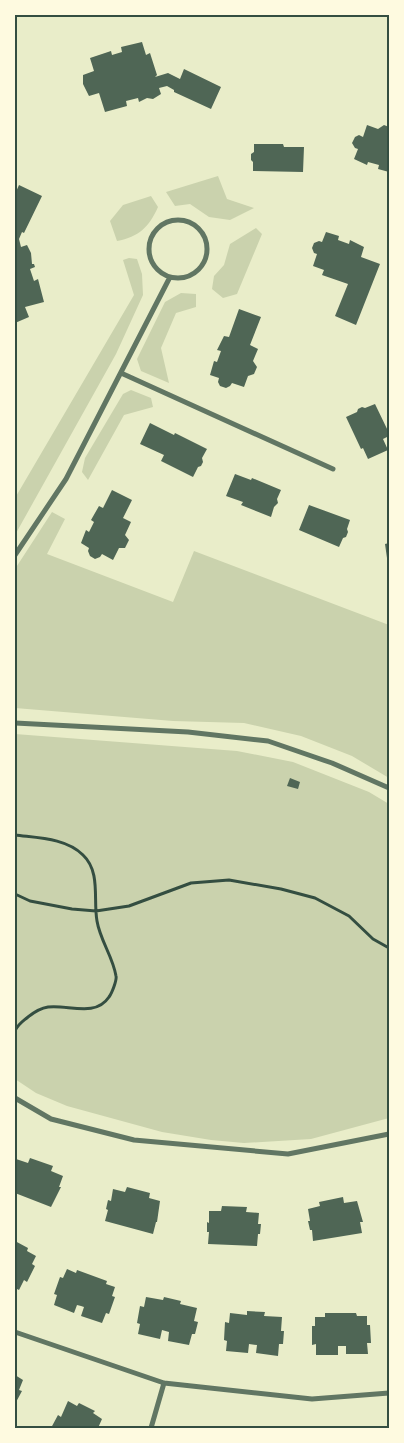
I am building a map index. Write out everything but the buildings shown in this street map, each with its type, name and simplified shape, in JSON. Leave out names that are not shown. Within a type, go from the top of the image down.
[{"type":"street","points":[[182,220],[192,223],[200,229],[205,237],[207,256],[197,272],[179,278],[170,277],[155,266],[150,257],[151,238],[156,230],[164,224],[182,220]]},
{"type":"street","points":[[15,555],[66,479],[170,277]]},
{"type":"street","points":[[121,373],[333,469]]},
{"type":"street","points":[[15,723],[188,732],[268,741],[332,763],[389,788]]},
{"type":"street","points":[[15,1098],[51,1119],[134,1140],[288,1154],[389,1134]]},
{"type":"street","points":[[15,1332],[164,1383],[312,1399],[389,1393]]},
{"type":"street","points":[[150,1428],[164,1383]]},
{"type":"path","points":[[15,835],[51,840],[73,847],[89,861],[94,876],[97,922],[116,977],[110,997],[101,1005],[88,1009],[48,1007],[32,1014],[18,1024],[15,1031]]},
{"type":"path","points":[[15,894],[38,902],[72,909],[96,911],[129,906],[191,883],[229,880],[281,889],[315,898],[349,916],[373,938],[389,948]]},
{"type":"green space","points":[[218,176],[227,199],[254,208],[230,220],[209,217],[190,204],[175,206],[166,192]]},
{"type":"green space","points":[[151,196],[158,207],[151,220],[137,234],[117,241],[110,221],[123,205]]},
{"type":"green space","points":[[256,228],[262,234],[237,294],[223,298],[212,289],[214,276],[224,265],[230,244]]},
{"type":"green space","points":[[129,258],[137,259],[142,274],[143,295],[116,354],[15,535],[15,498],[134,295],[123,260]]},
{"type":"green space","points":[[181,293],[196,294],[196,307],[176,313],[161,348],[169,383],[141,371],[137,359],[165,302]]},
{"type":"green space","points":[[131,390],[151,398],[153,407],[124,415],[88,480],[82,472],[85,458],[123,394]]},
{"type":"green space","points":[[52,512],[65,519],[47,554],[173,602],[194,551],[389,625],[389,778],[352,756],[301,736],[244,723],[173,721],[15,708],[15,569]]},
{"type":"green space","points":[[15,734],[237,751],[293,762],[369,792],[389,804],[389,1118],[311,1139],[244,1143],[211,1140],[162,1132],[67,1106],[36,1093],[15,1079]]}]
